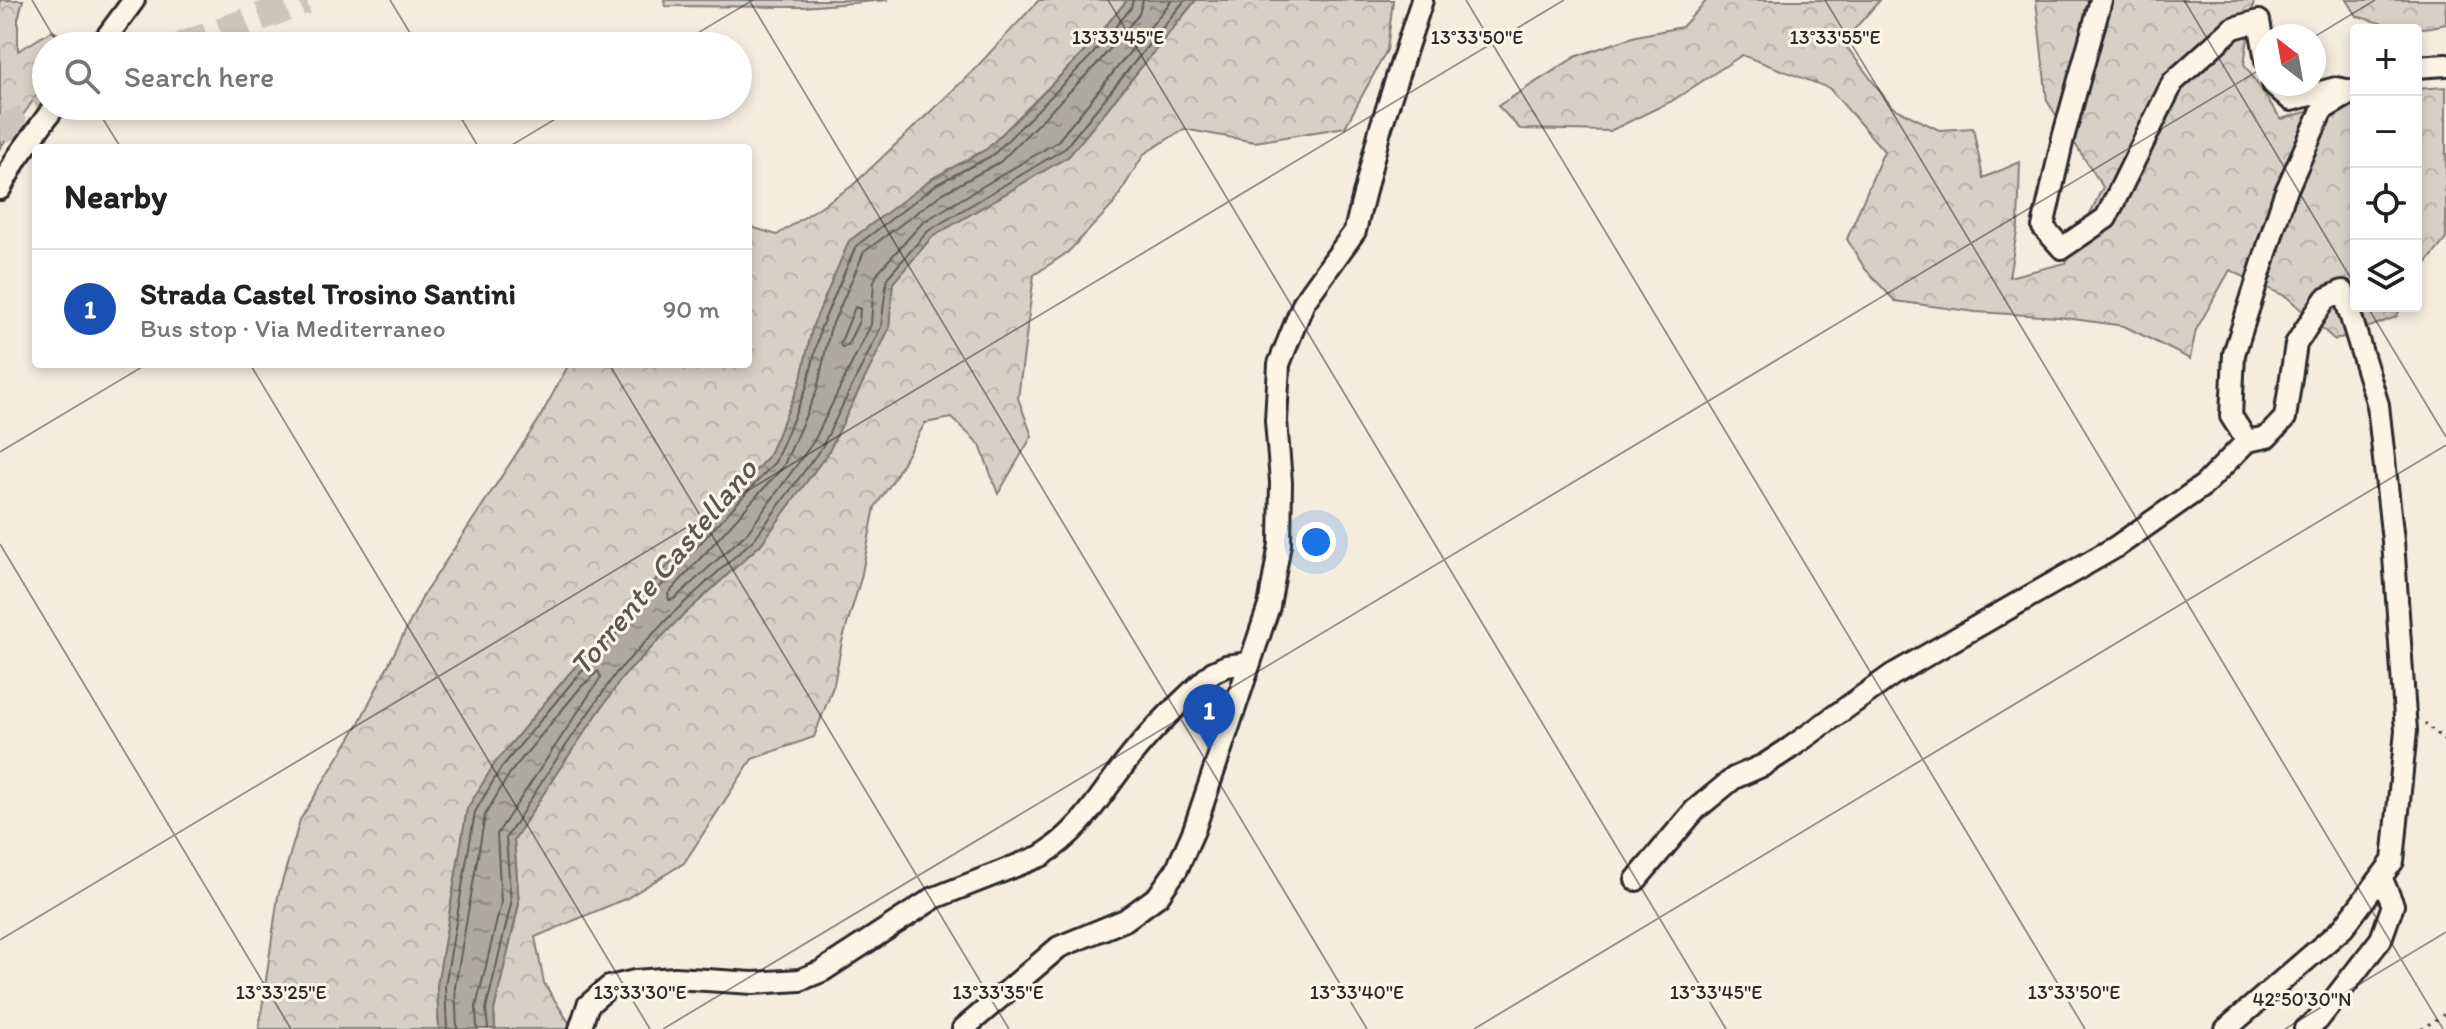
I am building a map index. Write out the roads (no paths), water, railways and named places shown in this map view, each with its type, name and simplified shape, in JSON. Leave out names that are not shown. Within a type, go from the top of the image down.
[{"type":"street","points":[[110,32],[134,0]]},
{"type":"street","points":[[963,1029],[1059,947],[1125,920],[1158,896],[1177,869],[1194,830],[1269,606],[1280,544],[1281,482],[1276,421],[1279,364],[1304,302],[1355,231],[1380,130],[1422,0]]},
{"type":"street","points":[[2101,0],[2063,138],[2043,227],[2062,248],[2106,218],[2173,82],[2233,28],[2259,21],[2260,24]]},
{"type":"street","points":[[2422,67],[2446,65]]},
{"type":"street","points":[[2326,91],[2336,88],[2350,90]]},
{"type":"street","points":[[2247,441],[2231,416],[2234,354],[2284,196],[2322,110],[2350,94]]},
{"type":"street","points":[[2286,96],[2291,100],[2306,96]]},
{"type":"street","points":[[0,189],[17,158],[45,120]]},
{"type":"street","points":[[1636,880],[1695,810],[1734,778],[1764,765],[1892,675],[2116,547],[2204,485],[2247,441],[2267,437],[2285,418],[2296,344],[2325,299],[2343,291],[2378,405],[2393,541],[2405,720],[2393,861],[2343,928],[2226,1029]]},
{"type":"street","points":[[580,1029],[588,1005],[609,987],[635,981],[675,978],[753,983],[800,980],[822,971],[934,898],[1041,856],[1057,846],[1090,815],[1131,755],[1213,672],[1226,666],[1249,663]]},
{"type":"street","points":[[2305,1029],[2318,1020],[2381,939],[2393,905],[2381,877]]},
{"type":"water","points":[[1127,0],[1196,0],[1069,156],[932,237],[893,283],[889,329],[829,451],[761,544],[677,621],[622,678],[514,840],[519,904],[494,1010],[495,1029],[439,1029],[437,986],[467,809],[495,763],[568,675],[768,457],[800,383],[813,325],[849,241],[933,178],[987,149],[1085,51]]},
{"type":"tunnel","points":[[219,32],[306,0]]},
{"type":"tunnel","points":[[0,130],[32,115]]},
{"type":"place","name":"Strada Castel Trosino Santini","points":[[1209,750]]},
{"type":"water label","name":"Torrente Castellano","points":[[663,567]]}]
